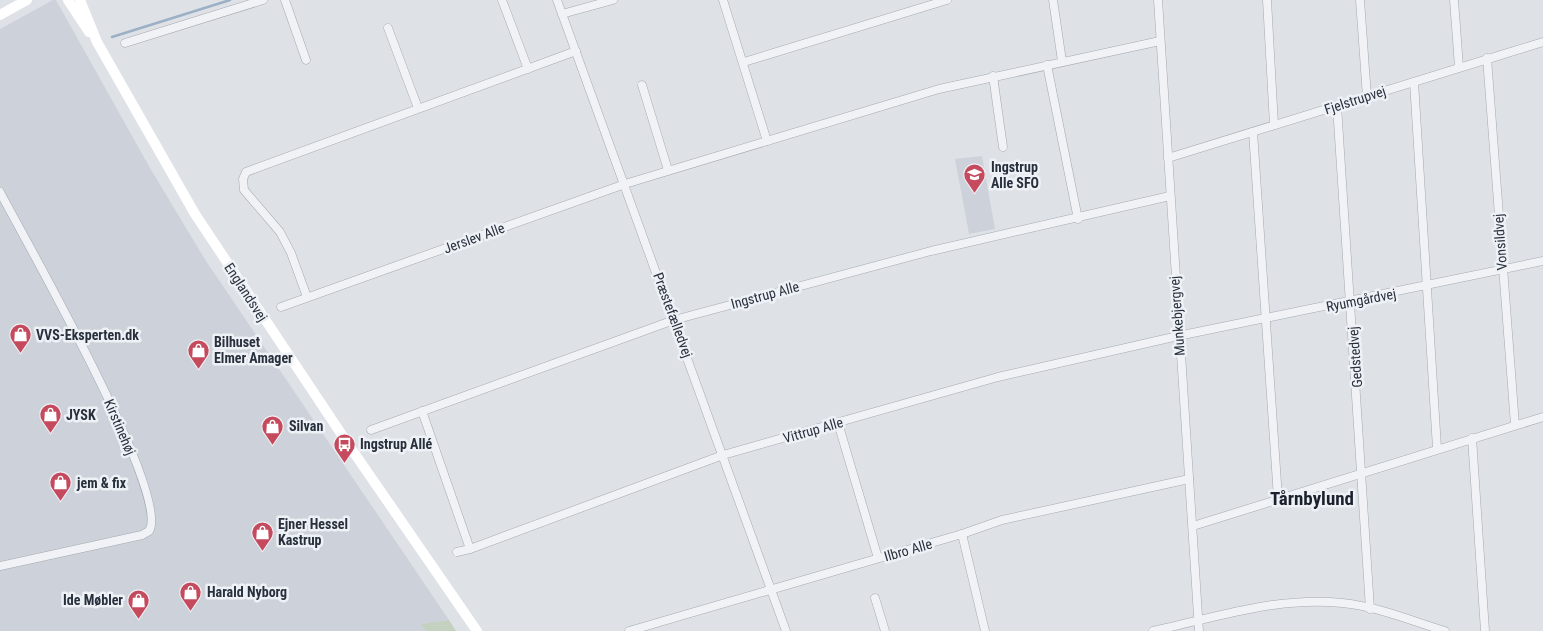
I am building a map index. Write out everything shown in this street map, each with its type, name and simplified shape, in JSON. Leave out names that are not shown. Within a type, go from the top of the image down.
[{"type":"main road","points":[[0,15],[27,0]]},
{"type":"main road","name":"Englandsvej","points":[[68,0],[97,42],[195,214],[348,444],[477,631]]},
{"type":"main road","name":"Englandsvej","points":[[80,0],[97,42]]},
{"type":"street","points":[[124,43],[263,0]]},
{"type":"street","points":[[285,0],[306,60]]},
{"type":"street","points":[[502,0],[528,69]]},
{"type":"street","name":"Præstefælledvej","points":[[557,0],[786,631]]},
{"type":"street","points":[[562,14],[613,0]]},
{"type":"street","points":[[723,0],[744,62],[767,141]]},
{"type":"street","points":[[744,62],[948,0]]},
{"type":"street","points":[[1053,0],[1062,61]]},
{"type":"street","name":"Munkebjergvej","points":[[1158,0],[1178,336],[1190,479],[1199,631]]},
{"type":"street","points":[[1267,0],[1274,125]]},
{"type":"street","points":[[1360,0],[1367,97]]},
{"type":"street","points":[[1454,0],[1459,67]]},
{"type":"street","points":[[388,28],[418,108]]},
{"type":"street","name":"Jerslev Alle","points":[[281,307],[668,170],[939,89],[1160,41]]},
{"type":"street","name":"Fjelstrupvej","points":[[1168,158],[1543,42]]},
{"type":"street","points":[[307,298],[291,253],[280,232],[244,190],[243,179],[252,169],[576,51]]},
{"type":"street","name":"Vonsildvej","points":[[1487,58],[1515,425]]},
{"type":"street","points":[[1048,65],[1078,219]]},
{"type":"street","points":[[992,76],[1003,147]]},
{"type":"street","points":[[1414,82],[1437,448]]},
{"type":"street","points":[[642,85],[668,170]]},
{"type":"street","name":"Gedstedvej","points":[[1337,106],[1370,609]]},
{"type":"street","points":[[1253,132],[1278,498]]},
{"type":"street","name":"Kirstinehøj","points":[[0,192],[99,376],[147,490],[153,522],[148,532],[142,534],[0,566]]},
{"type":"street","name":"Ingstrup Alle","points":[[371,430],[674,320],[930,251],[1078,219],[1170,196]]},
{"type":"street","name":"Ryumgårdvej","points":[[1178,336],[1502,271],[1543,261]]},
{"type":"street","name":"Vittrup Alle","points":[[457,552],[470,549],[723,455],[998,377],[1178,336]]},
{"type":"street","points":[[422,411],[470,549]]},
{"type":"street","points":[[1193,526],[1278,498],[1362,474],[1437,448],[1543,417]]},
{"type":"street","points":[[838,423],[878,558]]},
{"type":"street","points":[[1472,438],[1485,631]]},
{"type":"street","name":"Ilbro Alle","points":[[628,631],[962,534],[1002,520],[1190,479]]},
{"type":"street","points":[[962,534],[985,631]]},
{"type":"street","points":[[876,598],[885,631]]},
{"type":"street","points":[[1153,631],[1277,604],[1310,602],[1343,603],[1445,631]]},
{"type":"shaded area","points":[[56,0],[150,168],[206,261],[449,620],[422,624],[426,631],[0,631],[0,29]]},
{"type":"shaded area","name":"Ingstrup Alle SFO","points":[[982,156],[995,229],[969,234],[955,159]]},
{"type":"green space","points":[[449,620],[456,631],[426,631],[421,624]]},
{"type":"waterway","points":[[112,37],[230,0]]},
{"type":"place","name":"Ingstrup Alle SFO","points":[[975,194]]},
{"type":"place","name":"VVS-Eksperten.dk","points":[[20,354]]},
{"type":"place","name":"Bilhuset Elmer Amager","points":[[198,369]]},
{"type":"place","name":"JYSK","points":[[50,434]]},
{"type":"place","name":"Silvan","points":[[273,445]]},
{"type":"place","name":"Ingstrup Allé","points":[[344,463]]},
{"type":"place","name":"jem & fix","points":[[61,502]]},
{"type":"place","name":"Ejner Hessel Kastrup","points":[[262,551]]},
{"type":"place","name":"Harald Nyborg","points":[[191,611]]},
{"type":"place","name":"Ide Møbler","points":[[139,619]]},
{"type":"district","name":"Tårnbylund","points":[[1312,498]]}]
